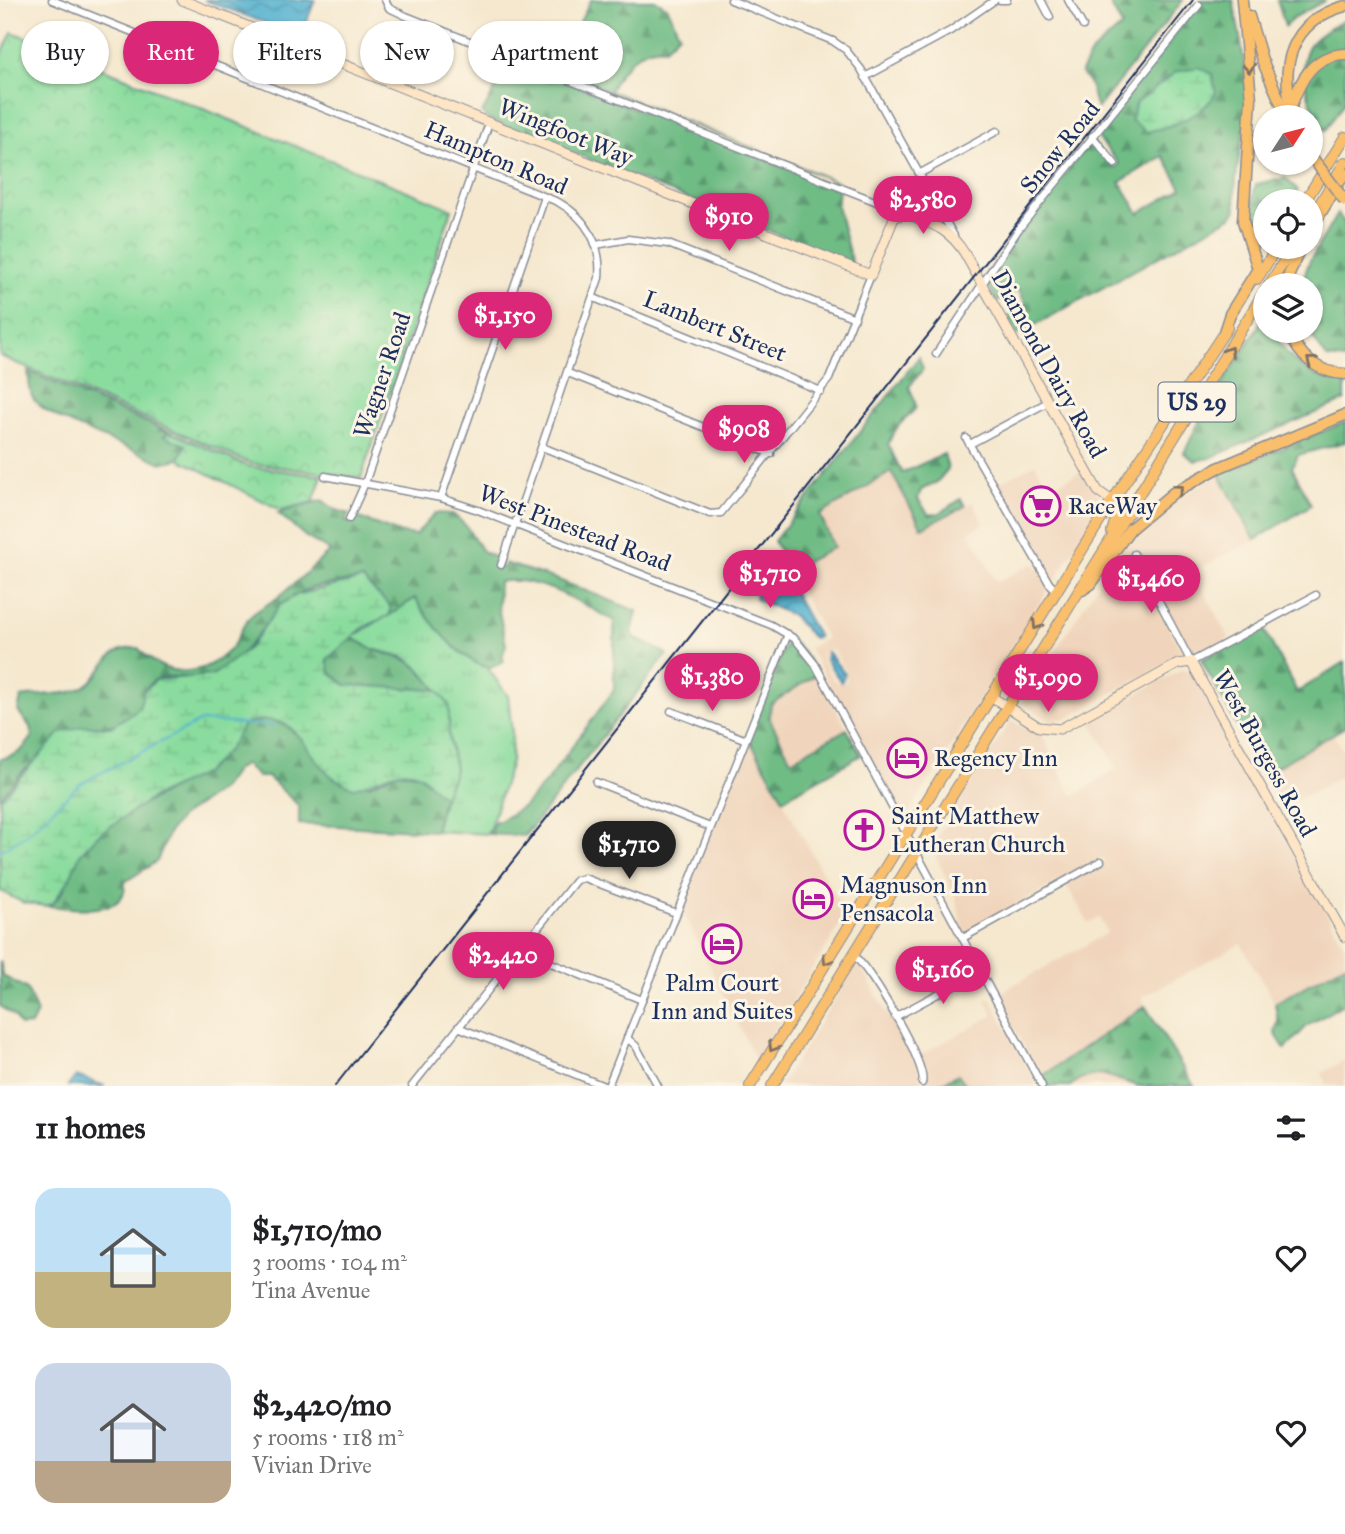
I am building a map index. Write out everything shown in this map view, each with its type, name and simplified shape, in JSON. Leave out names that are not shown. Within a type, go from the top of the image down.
[{"type":"highway","points":[[1244,0],[1262,60],[1286,105]]},
{"type":"highway","points":[[1224,332],[1230,314],[1258,269],[1242,221],[1251,99],[1244,0]]},
{"type":"highway","points":[[1290,105],[1287,76],[1295,44],[1312,21],[1345,6]]},
{"type":"highway","points":[[1294,105],[1301,81],[1313,66],[1330,56],[1345,54]]},
{"type":"highway","points":[[1323,172],[1345,201]]},
{"type":"highway","points":[[1323,209],[1345,173]]},
{"type":"highway","points":[[1295,343],[1300,352],[1312,363],[1330,372],[1345,374]]},
{"type":"highway","points":[[1080,588],[1091,584],[1130,528],[1182,487],[1226,464],[1345,415]]},
{"type":"main road","points":[[1312,189],[1345,136]]},
{"type":"main road","points":[[1323,198],[1345,162]]},
{"type":"main road","name":"US 29","points":[[750,1086],[1111,503],[1224,332],[1269,259]]},
{"type":"main road","name":"US 29","points":[[772,1086],[1253,311]]},
{"type":"main road","points":[[1066,579],[1080,588],[1116,526],[1111,503]]},
{"type":"main road","points":[[851,921],[867,932]]},
{"type":"main road","points":[[812,985],[827,995]]},
{"type":"street","name":"Hampton Road","points":[[52,0],[545,197],[576,214],[596,244]]},
{"type":"street","name":"Wingfoot Way","points":[[182,0],[871,275]]},
{"type":"street","name":"Diamond Dairy Road","points":[[731,0],[833,41],[853,57],[1098,491],[1111,503],[1129,513]]},
{"type":"street","points":[[865,77],[950,31],[997,0],[1007,0]]},
{"type":"street","points":[[1041,0],[1050,17]]},
{"type":"street","points":[[1068,0],[1083,26]]},
{"type":"street","points":[[385,2],[940,227],[955,237]]},
{"type":"street","name":"Snow Road","points":[[936,354],[1018,230],[1199,5]]},
{"type":"street","name":"Wagner Road","points":[[349,519],[365,483],[489,123]]},
{"type":"street","points":[[919,174],[997,131]]},
{"type":"street","points":[[1092,136],[1115,164]]},
{"type":"street","points":[[441,498],[545,197]]},
{"type":"street","points":[[542,447],[717,515],[725,511],[821,391],[835,367],[889,225],[899,214],[905,213]]},
{"type":"street","points":[[501,565],[594,298],[600,268],[596,244],[628,239],[668,244],[855,318]]},
{"type":"street","points":[[857,270],[877,258]]},
{"type":"street","name":"Lambert Street","points":[[594,298],[821,391]]},
{"type":"street","points":[[568,373],[771,454]]},
{"type":"street","points":[[1048,402],[968,441],[1049,583],[1058,592]]},
{"type":"street","name":"West Pinestead Road","points":[[325,476],[441,498],[516,524],[788,634],[815,664],[1042,1086]]},
{"type":"street","name":"West Burgess Road","points":[[1134,554],[1191,662],[1345,937]]},
{"type":"street","points":[[1191,662],[1316,595]]},
{"type":"street","points":[[458,1027],[606,1086],[788,634]]},
{"type":"street","name":"West Burgess Road","points":[[992,698],[1039,727],[1060,729],[1178,664],[1191,662]]},
{"type":"street","points":[[671,711],[744,739]]},
{"type":"street","points":[[596,782],[710,827]]},
{"type":"street","points":[[963,938],[1101,861]]},
{"type":"street","points":[[412,1086],[579,878],[676,913]]},
{"type":"street","points":[[519,950],[642,1000]]},
{"type":"street","points":[[853,955],[866,966],[895,1017],[922,1068],[922,1083]]},
{"type":"street","points":[[895,1017],[980,971]]},
{"type":"street","points":[[627,1038],[636,1046],[658,1086]]},
{"type":"shaded area","points":[[1035,464],[1049,489],[1083,470],[1104,502],[1053,583],[997,484]]},
{"type":"shaded area","points":[[891,471],[922,528],[973,502],[984,524],[969,532],[997,582],[1034,563],[1049,588],[904,821],[809,648],[826,638],[790,571],[833,547],[820,515]],"holes":[[[828,649],[834,651],[847,673],[846,681],[842,684],[833,680],[822,659],[822,654]]]},
{"type":"shaded area","points":[[1219,474],[1255,540],[1193,571],[1229,638],[1198,655],[1190,653],[1135,551],[1130,554],[1183,654],[1067,718],[1051,721],[1022,703],[1123,545],[1166,507]]},
{"type":"shaded area","points":[[1181,670],[1187,670],[1196,678],[1308,878],[1345,947],[1345,964],[1275,1003],[1241,944],[1142,997],[1145,1006],[1041,1077],[996,995],[1107,933],[1099,917],[1088,923],[1066,884],[1105,861],[1102,857],[964,934],[955,897],[931,846],[1011,720],[1043,737],[1072,794],[1076,795],[1117,768],[1090,720]]},
{"type":"shaded area","points":[[817,674],[847,729],[791,761],[769,717],[771,704]]},
{"type":"shaded area","points":[[1333,733],[1345,755],[1345,774],[1283,808],[1264,774]]},
{"type":"shaded area","points":[[748,738],[846,915],[756,1060],[681,908]]},
{"type":"shaded area","points":[[858,962],[919,1069],[921,1079],[918,1083],[921,1086],[780,1086]]},
{"type":"shaded area","points":[[990,998],[1035,1081],[1035,1086],[967,1086],[958,1074],[936,1086],[923,1086],[927,1076],[919,1056],[994,1015],[986,1000]]},
{"type":"shaded area","points":[[1345,1060],[1345,1086],[1328,1086],[1322,1073]]},
{"type":"shaded area","points":[[1101,1074],[1139,1086],[1070,1086],[1082,1078]]},
{"type":"green space","points":[[591,0],[655,0],[668,8],[679,34],[665,48],[655,48],[639,54],[623,69],[623,21],[580,21]]},
{"type":"green space","points":[[1108,0],[1183,0],[1097,109],[1090,85],[1081,72],[1092,52],[1122,26]]},
{"type":"green space","points":[[1202,0],[1233,0],[1247,89],[1246,118],[1236,176],[1236,210],[1231,217],[1017,335],[1007,317],[1026,305],[1019,289],[997,302],[984,277],[1092,140],[1114,168],[1119,164],[1096,135]],"holes":[[[1163,156],[1182,188],[1139,213],[1120,182]]]},
{"type":"green space","points":[[1277,0],[1326,0],[1293,18],[1285,26]]},
{"type":"green space","points":[[1345,20],[1345,101],[1325,131],[1323,105],[1312,105],[1306,90],[1303,67],[1309,46],[1326,31]]},
{"type":"green space","points":[[12,32],[21,36],[21,84],[109,84],[109,71],[123,77],[123,84],[141,84],[452,209],[361,478],[250,463],[0,356],[0,58]]},
{"type":"green space","points":[[1198,67],[1212,74],[1216,93],[1203,108],[1176,123],[1146,132],[1131,120],[1136,103],[1176,72]]},
{"type":"green space","points":[[498,84],[573,84],[839,189],[837,206],[852,264],[488,119],[482,113]]},
{"type":"green space","points":[[590,84],[614,84],[610,91],[840,183]]},
{"type":"green space","points":[[1285,178],[1297,189],[1255,189],[1256,184]]},
{"type":"green space","points":[[1337,214],[1345,223],[1345,360],[1327,358],[1316,343],[1323,343],[1323,273],[1305,273],[1311,259],[1323,259],[1323,238]]},
{"type":"green space","points":[[1253,335],[1253,343],[1280,343],[1302,367],[1322,378],[1345,383],[1345,400],[1210,458],[1195,461],[1184,453],[1201,418]]},
{"type":"green space","points":[[919,357],[923,369],[909,387],[915,409],[898,426],[888,444],[902,473],[944,454],[948,469],[937,482],[921,490],[918,499],[929,515],[940,513],[961,499],[965,506],[922,528],[891,472],[820,515],[834,547],[790,571],[774,541]]},
{"type":"green space","points":[[28,371],[170,432],[165,435],[186,445],[179,459],[161,463],[54,415],[33,398]]},
{"type":"green space","points":[[1345,422],[1345,442],[1298,455],[1292,467],[1311,505],[1255,540],[1219,474]]},
{"type":"green space","points":[[170,432],[248,466],[322,476],[313,502],[281,510],[179,459],[186,445],[164,436]]},
{"type":"green space","points":[[322,500],[334,509],[349,514],[345,521],[350,523],[354,516],[399,533],[416,535],[435,513],[453,514],[466,526],[482,551],[500,560],[498,567],[503,568],[505,563],[556,579],[637,611],[632,632],[634,637],[667,654],[525,836],[488,834],[495,821],[500,821],[525,805],[546,782],[614,690],[614,621],[559,592],[528,582],[499,582],[498,607],[506,645],[502,657],[504,661],[488,667],[458,650],[437,628],[415,598],[390,615],[389,606],[362,579],[301,592],[273,615],[247,648],[227,667],[208,676],[170,677],[152,682],[146,688],[139,707],[128,719],[114,725],[82,726],[24,770],[0,798],[0,759],[19,752],[32,737],[30,727],[18,711],[21,697],[62,693],[85,686],[112,656],[127,649],[138,648],[149,658],[172,670],[196,670],[220,658],[234,644],[251,616],[284,592],[330,551],[306,537],[278,513]]},
{"type":"green space","points":[[362,579],[390,606],[390,615],[364,627],[327,659],[330,673],[346,685],[437,690],[449,705],[449,737],[455,770],[444,796],[418,774],[411,772],[394,773],[353,788],[329,774],[295,732],[286,725],[262,720],[244,724],[229,749],[205,773],[155,796],[98,835],[80,854],[69,880],[52,904],[46,906],[24,903],[0,891],[0,799],[60,733],[82,726],[111,727],[139,708],[144,691],[156,680],[213,675],[250,647],[279,606],[296,595]]},
{"type":"green space","points":[[415,598],[455,648],[487,667],[508,696],[512,733],[511,762],[488,834],[435,831],[441,804],[455,770],[449,737],[449,705],[419,668],[404,657],[372,649],[351,638]]},
{"type":"green space","points":[[1263,627],[1297,692],[1345,662],[1345,727],[1264,774],[1201,660]]},
{"type":"green space","points":[[351,638],[372,649],[410,662],[437,690],[346,685],[330,673],[327,659]]},
{"type":"green space","points":[[788,638],[802,651],[817,674],[771,704],[769,718],[791,760],[847,729],[861,755],[783,799],[748,737]]},
{"type":"green space","points":[[267,718],[287,726],[305,742],[330,775],[370,785],[397,772],[418,774],[444,796],[435,831],[299,824],[299,806],[268,777],[258,777],[245,764],[236,770],[223,788],[181,817],[168,834],[157,861],[125,882],[123,894],[117,902],[82,909],[47,906],[59,897],[81,853],[100,833],[196,774],[230,744],[244,724]]},
{"type":"green space","points":[[0,961],[3,976],[27,989],[37,1013],[31,1025],[20,1026],[15,1017],[0,1006]]},
{"type":"green space","points":[[1345,964],[1345,1003],[1307,1026],[1285,1049],[1275,1033],[1278,1021],[1275,1003]]},
{"type":"green space","points":[[1145,1006],[1194,1086],[1139,1086],[1101,1074],[1082,1078],[1070,1086],[1045,1086],[1041,1077]]},
{"type":"green space","points":[[958,1074],[967,1086],[936,1086]]},
{"type":"water","points":[[204,0],[315,0],[307,21],[261,21]]},
{"type":"water","points":[[777,567],[783,573],[818,637],[813,638],[792,615],[755,599],[756,590]]},
{"type":"water","points":[[827,652],[845,674],[841,682],[825,658]]},
{"type":"water","points":[[76,1076],[105,1086],[68,1086]]},
{"type":"waterway","points":[[0,851],[28,833],[80,784],[201,721],[274,726]]},
{"type":"railway","points":[[335,1086],[1193,0]]},
{"type":"place","name":"RaceWay","points":[[1041,506]]},
{"type":"place","name":"Regency Inn","points":[[907,758]]},
{"type":"place","name":"Saint Matthew Lutheran Church","points":[[864,830]]},
{"type":"place","name":"Magnuson Inn Pensacola","points":[[813,899]]},
{"type":"place","name":"Palm Court Inn and Suites","points":[[722,944]]}]
